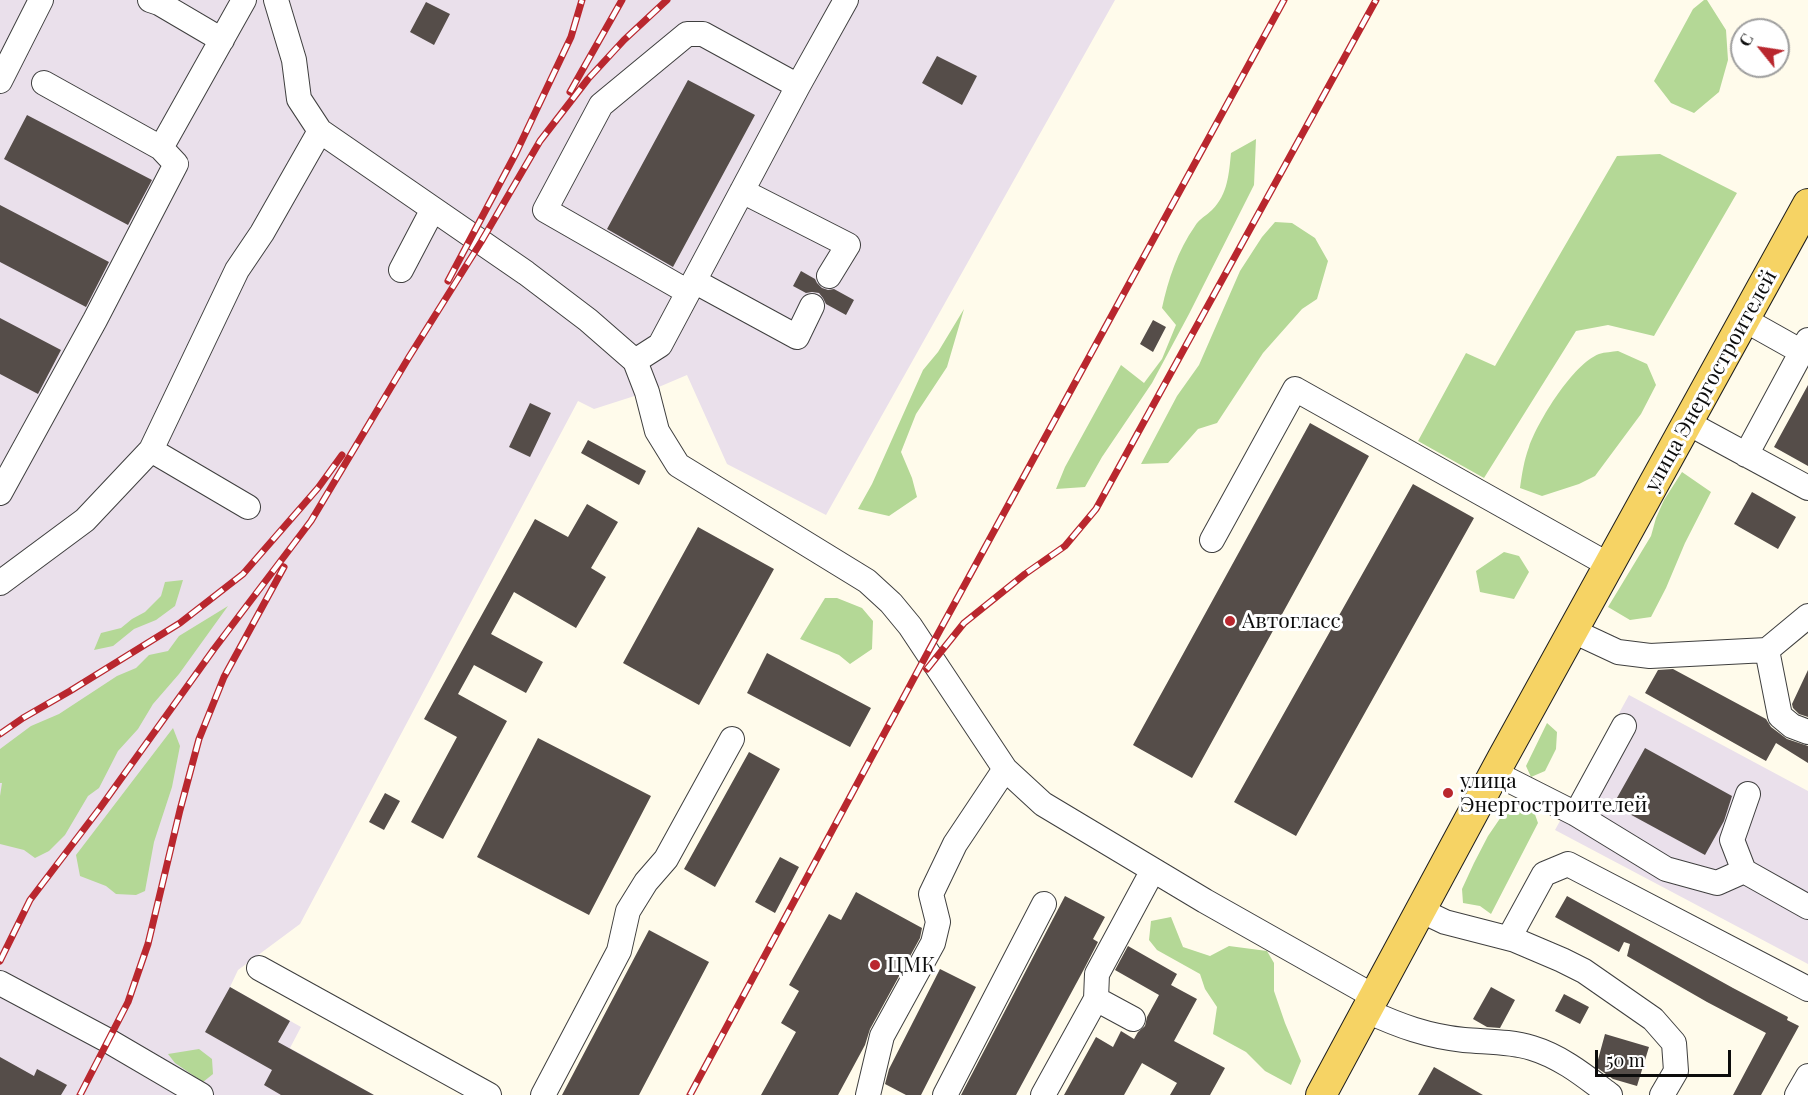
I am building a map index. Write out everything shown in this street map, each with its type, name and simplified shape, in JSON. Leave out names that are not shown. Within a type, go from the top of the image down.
[{"type":"main road","name":"улица Энергостроителей","points":[[1321,1095],[1808,204]]},
{"type":"lane","points":[[0,81],[8,44],[41,0]]},
{"type":"lane","points":[[150,0],[222,40]]},
{"type":"lane","points":[[161,148],[244,0]]},
{"type":"lane","points":[[276,0],[294,60],[299,99],[320,131],[526,273],[588,320],[635,362],[647,392],[657,431],[678,465],[867,580],[891,603],[910,626],[1005,769],[1043,804],[1205,901],[1409,1029],[1465,1040],[1488,1040],[1532,1047],[1568,1064],[1610,1095]]},
{"type":"lane","points":[[635,362],[660,345],[846,0]]},
{"type":"lane","points":[[798,86],[703,33],[687,34],[601,105],[545,210],[691,286],[797,337],[812,306]]},
{"type":"lane","points":[[0,493],[95,320],[176,164],[161,148],[44,84]]},
{"type":"lane","points":[[0,583],[85,520],[152,450],[237,270],[262,233],[320,131]]},
{"type":"lane","points":[[742,191],[848,245],[829,276]]},
{"type":"lane","points":[[401,270],[433,209]]},
{"type":"lane","points":[[1745,321],[1805,346],[1746,454]]},
{"type":"lane","points":[[1212,540],[1295,389],[1609,565]]},
{"type":"lane","points":[[1688,423],[1808,489]]},
{"type":"lane","points":[[152,450],[248,507]]},
{"type":"lane","points":[[1573,631],[1618,652],[1650,656],[1767,650],[1808,616]]},
{"type":"lane","points":[[1767,650],[1780,716],[1792,726],[1808,732]]},
{"type":"lane","points":[[1576,814],[1624,726]]},
{"type":"lane","points":[[543,1095],[619,951],[628,911],[646,882],[666,859],[732,739]]},
{"type":"lane","points":[[868,1095],[882,1036],[933,942],[938,922],[931,894],[955,844],[1005,769]]},
{"type":"lane","points":[[1495,773],[1576,814],[1666,869],[1717,883],[1744,871]]},
{"type":"lane","points":[[1748,794],[1732,840],[1744,871],[1808,907]]},
{"type":"lane","points":[[1509,938],[1544,874],[1568,864],[1808,989]]},
{"type":"lane","points":[[1043,1095],[1096,999],[1097,974],[1153,870]]},
{"type":"lane","points":[[945,1095],[1044,904]]},
{"type":"lane","points":[[1422,910],[1445,922],[1509,938],[1584,971],[1653,1019],[1674,1043],[1676,1071],[1662,1095]]},
{"type":"lane","points":[[259,968],[458,1087],[488,1095]]},
{"type":"lane","points":[[0,983],[201,1095]]},
{"type":"lane","points":[[1096,999],[1133,1019]]},
{"type":"lane","points":[[1797,1095],[1808,1076]]},
{"type":"shaded area","points":[[0,0],[1115,0],[826,515],[727,464],[687,375],[647,392],[594,409],[578,401],[300,924],[238,970],[230,987],[301,1027],[290,1048],[374,1095],[0,1095]]},
{"type":"shaded area","points":[[1629,695],[1808,791],[1808,964],[1555,830]]},
{"type":"green space","points":[[1707,0],[1726,30],[1728,60],[1719,92],[1694,113],[1671,103],[1654,81],[1693,9]]},
{"type":"green space","points":[[1256,139],[1254,185],[1152,383],[1102,457],[1085,487],[1056,489],[1065,467],[1121,365],[1144,383],[1162,359],[1176,325],[1162,308],[1179,255],[1189,235],[1221,197],[1227,183],[1231,153]]},
{"type":"green space","points":[[1660,154],[1737,193],[1654,336],[1608,325],[1576,331],[1484,478],[1418,441],[1466,353],[1495,366],[1617,156]]},
{"type":"green space","points":[[1275,222],[1292,223],[1315,238],[1328,261],[1317,299],[1302,309],[1263,353],[1217,423],[1198,429],[1168,463],[1141,464],[1177,396],[1199,365],[1240,271],[1262,237]]},
{"type":"green space","points":[[964,309],[947,367],[916,414],[901,452],[917,497],[889,516],[858,509],[872,484],[923,370],[938,352]]},
{"type":"green space","points":[[1618,351],[1647,364],[1656,385],[1641,414],[1595,476],[1579,484],[1542,496],[1520,488],[1529,447],[1540,423],[1558,394],[1578,369],[1589,360],[1599,354]]},
{"type":"green space","points":[[1682,472],[1711,492],[1651,617],[1630,620],[1608,607],[1651,536],[1664,500]]},
{"type":"green space","points":[[1504,552],[1519,556],[1529,572],[1514,599],[1480,592],[1476,571]]},
{"type":"green space","points":[[183,580],[175,606],[156,620],[134,629],[113,646],[94,650],[101,633],[121,628],[145,612],[161,596],[165,582]]},
{"type":"green space","points":[[825,598],[837,598],[862,608],[873,621],[872,649],[850,664],[839,655],[800,639]]},
{"type":"green space","points":[[228,606],[179,674],[153,704],[138,729],[118,751],[99,788],[88,796],[65,835],[49,851],[35,858],[24,850],[0,844],[2,783],[0,783],[0,749],[31,726],[59,714],[117,676],[136,668],[149,655],[168,651],[179,636]]},
{"type":"green space","points":[[1547,723],[1557,732],[1556,749],[1545,771],[1531,777],[1526,766]]},
{"type":"green space","points":[[173,728],[180,746],[172,787],[154,842],[145,891],[136,895],[116,894],[106,886],[80,876],[76,855]]},
{"type":"green space","points":[[1511,805],[1532,806],[1538,823],[1491,914],[1480,906],[1463,903],[1462,889],[1488,836]]},
{"type":"green space","points":[[1171,917],[1183,947],[1210,956],[1229,946],[1267,951],[1274,963],[1274,991],[1301,1061],[1291,1085],[1265,1071],[1246,1052],[1213,1034],[1217,1007],[1205,989],[1200,974],[1157,950],[1149,940],[1151,921]]},
{"type":"green space","points":[[199,1049],[212,1059],[213,1074],[203,1082],[175,1063],[168,1054]]},
{"type":"building","points":[[426,2],[450,14],[434,45],[410,32]]},
{"type":"building","points":[[937,56],[977,76],[962,105],[922,83]]},
{"type":"building","points":[[688,80],[755,115],[673,267],[607,229]]},
{"type":"building","points":[[27,115],[152,180],[128,225],[4,159]]},
{"type":"building","points":[[0,205],[109,262],[86,307],[0,262]]},
{"type":"building","points":[[801,271],[815,279],[822,288],[834,289],[854,300],[846,315],[826,304],[819,293],[806,293],[793,286]]},
{"type":"building","points":[[0,318],[61,350],[38,394],[0,374]]},
{"type":"building","points":[[1153,320],[1166,327],[1153,352],[1140,344]]},
{"type":"building","points":[[1808,385],[1808,466],[1774,447]]},
{"type":"building","points":[[530,403],[551,413],[530,457],[509,447]]},
{"type":"building","points":[[1310,423],[1369,456],[1192,778],[1133,745]]},
{"type":"building","points":[[588,440],[646,471],[639,485],[581,453]]},
{"type":"building","points":[[1413,484],[1474,518],[1296,836],[1234,802]]},
{"type":"building","points":[[1752,492],[1796,517],[1778,549],[1734,524]]},
{"type":"building","points":[[587,504],[618,522],[591,568],[606,577],[576,628],[514,592],[491,634],[543,662],[526,693],[474,665],[458,694],[507,721],[443,839],[411,822],[457,737],[424,719],[535,519],[568,537]]},
{"type":"building","points":[[698,527],[774,569],[699,705],[623,663]]},
{"type":"building","points":[[767,653],[871,708],[850,747],[747,693]]},
{"type":"building","points":[[1673,669],[1766,719],[1771,727],[1787,739],[1808,746],[1808,763],[1776,743],[1766,761],[1645,693],[1658,670]]},
{"type":"building","points":[[1808,670],[1808,717],[1799,714],[1792,704]]},
{"type":"building","points":[[538,738],[651,796],[589,915],[477,857]]},
{"type":"building","points":[[1645,748],[1732,796],[1724,821],[1705,855],[1613,805]]},
{"type":"building","points":[[749,752],[780,769],[715,887],[684,869]]},
{"type":"building","points":[[385,793],[400,801],[384,830],[369,822]]},
{"type":"building","points":[[780,857],[799,867],[775,913],[755,902]]},
{"type":"building","name":"ЦМК","points":[[856,892],[922,928],[920,938],[870,1029],[865,1045],[838,1095],[761,1095],[796,1032],[781,1023],[799,991],[789,985],[829,914],[841,920]]},
{"type":"building","points":[[1065,896],[1105,917],[1093,939],[1098,942],[1083,971],[1016,1095],[961,1095]]},
{"type":"building","points":[[1567,896],[1788,1017],[1787,1020],[1799,1026],[1761,1095],[1733,1095],[1766,1033],[1627,956],[1630,944],[1624,942],[1619,952],[1555,917]]},
{"type":"building","points":[[649,930],[709,962],[639,1095],[562,1095]]},
{"type":"building","points":[[1128,946],[1177,974],[1171,985],[1197,999],[1174,1041],[1225,1068],[1210,1095],[1170,1095],[1177,1083],[1142,1063],[1124,1095],[1064,1095],[1096,1037],[1113,1047],[1121,1031],[1134,1039],[1145,1026],[1147,1017],[1159,995],[1115,970]]},
{"type":"building","points":[[940,969],[976,987],[921,1095],[906,1095],[885,1084],[889,1069]]},
{"type":"building","points":[[230,987],[290,1021],[278,1042],[374,1095],[281,1095],[264,1085],[272,1070],[205,1032]]},
{"type":"building","points":[[1491,987],[1515,1000],[1500,1028],[1487,1027],[1473,1019]]},
{"type":"building","points":[[1564,994],[1589,1007],[1580,1024],[1555,1011]]},
{"type":"building","points":[[1605,1034],[1649,1047],[1637,1086],[1613,1079],[1596,1067]]},
{"type":"building","points":[[0,1057],[34,1076],[37,1069],[67,1085],[61,1095],[0,1095]]},
{"type":"building","points":[[1434,1067],[1483,1095],[1418,1095]]},
{"type":"railway","points":[[448,281],[516,153],[571,37],[582,0]]},
{"type":"railway","points":[[570,92],[622,0]]},
{"type":"railway","points":[[0,961],[30,900],[311,521],[540,141],[588,79],[624,40],[667,0]]},
{"type":"railway","points":[[690,1095],[928,652],[1284,0]]},
{"type":"railway","points":[[927,669],[964,623],[1025,574],[1065,546],[1096,509],[1376,0]]},
{"type":"railway","points":[[0,734],[180,623],[243,574],[318,488],[342,455]]},
{"type":"railway","points":[[80,1095],[128,1002],[148,944],[199,739],[224,677],[284,567]]},
{"type":"place","name":"Автогласс","points":[[1230,621]]},
{"type":"place","name":"улица Энергостроителей","points":[[1448,793]]},
{"type":"place","name":"ЦМК","points":[[875,965]]}]
